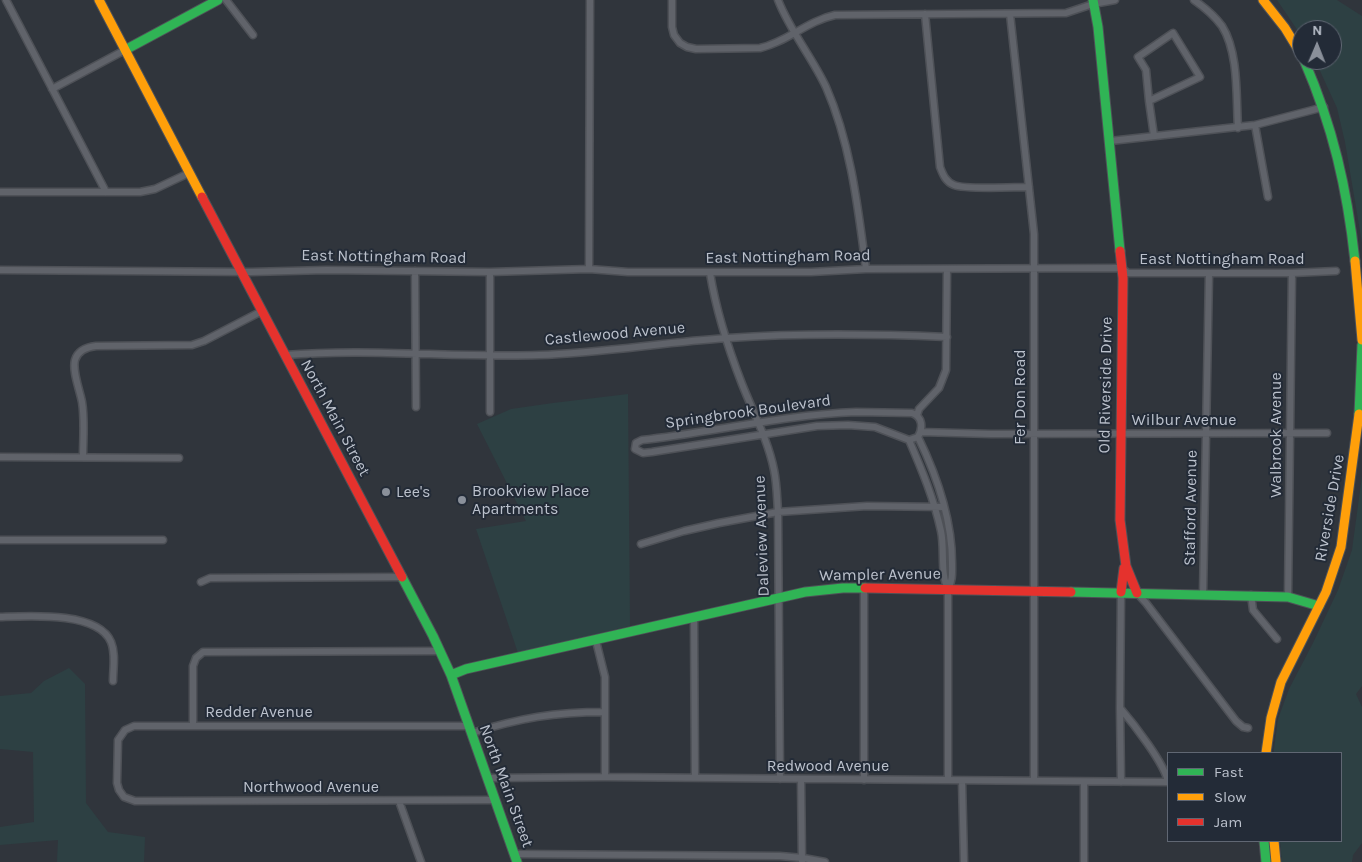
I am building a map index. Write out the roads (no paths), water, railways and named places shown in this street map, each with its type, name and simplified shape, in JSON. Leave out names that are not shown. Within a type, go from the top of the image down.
[{"type":"main road","name":"North Main Street","points":[[98,0],[440,651],[516,858]]},
{"type":"main road","points":[[125,50],[218,0]]},
{"type":"main road","points":[[1263,0],[1292,40]]},
{"type":"main road","name":"Old Riverside Drive","points":[[1093,2],[1098,27],[1123,278],[1120,520],[1124,565],[1137,593]]},
{"type":"main road","points":[[1308,70],[1324,107],[1334,138],[1350,219],[1362,340]]},
{"type":"main road","name":"Riverside Drive","points":[[1266,752],[1271,718],[1281,682],[1320,606],[1333,575],[1341,547],[1358,417],[1362,345]]},
{"type":"main road","points":[[1121,592],[1124,565]]},
{"type":"main road","name":"Wampler Avenue","points":[[450,676],[466,670],[818,589],[948,588],[1251,595],[1288,597],[1320,606]]},
{"type":"main road","points":[[1264,842],[1266,862]]},
{"type":"main road","points":[[1274,842],[1276,862]]},
{"type":"street","points":[[6,0],[106,192]]},
{"type":"street","points":[[226,0],[253,35]]},
{"type":"street","points":[[590,0],[590,269]]},
{"type":"street","points":[[672,0],[672,27],[674,35],[680,43],[696,49],[760,48],[776,44],[817,20],[835,15],[1066,13],[1093,2],[1115,0]]},
{"type":"street","points":[[778,0],[825,86],[843,135],[860,223],[866,269]]},
{"type":"street","points":[[1194,0],[1207,9],[1218,22],[1228,39],[1234,60],[1238,128]]},
{"type":"street","points":[[925,14],[940,167],[944,177],[949,182],[960,187],[1029,187]]},
{"type":"street","name":"Fer Don Road","points":[[1010,14],[1034,234],[1034,781]]},
{"type":"street","points":[[1149,101],[1200,77],[1173,33],[1138,57],[1146,70],[1149,101],[1154,136]]},
{"type":"street","points":[[52,89],[125,50]]},
{"type":"street","points":[[1110,141],[1238,128],[1324,107]]},
{"type":"street","points":[[1255,125],[1268,197]]},
{"type":"street","points":[[0,192],[136,192],[150,190],[189,173]]},
{"type":"street","name":"East Nottingham Road","points":[[0,270],[490,272],[590,269],[628,272],[811,272],[866,269],[1121,268],[1128,273],[1209,274],[1336,271]]},
{"type":"street","points":[[948,269],[947,362],[943,380],[919,409],[917,415],[921,419],[920,435],[950,525],[952,544],[952,581],[948,588],[948,780]]},
{"type":"street","points":[[415,271],[414,353],[416,407]]},
{"type":"street","points":[[490,272],[490,412]]},
{"type":"street","name":"Daleview Avenue","points":[[710,272],[726,338],[742,384],[763,434],[774,471],[778,512],[780,779]]},
{"type":"street","name":"Walbrook Avenue","points":[[1288,597],[1292,273]]},
{"type":"street","name":"Stafford Avenue","points":[[1203,594],[1209,274]]},
{"type":"street","points":[[83,457],[83,410],[75,363],[77,355],[82,349],[89,346],[192,345],[204,341],[262,311]]},
{"type":"street","name":"Castlewood Avenue","points":[[285,355],[414,353],[490,356],[572,353],[726,338],[839,334],[947,337]]},
{"type":"street","name":"Springbrook Boulevard","points":[[909,440],[875,427],[848,425],[817,426],[652,452],[643,453],[635,449],[636,443],[642,440],[758,422],[834,413],[912,413],[917,415]]},
{"type":"street","name":"Wilbur Avenue","points":[[920,435],[1328,433]]},
{"type":"street","points":[[920,435],[909,440],[936,508],[944,543],[944,582],[948,588]]},
{"type":"street","points":[[0,457],[179,458]]},
{"type":"street","points":[[641,544],[719,523],[778,512],[867,506],[944,507]]},
{"type":"street","points":[[0,540],[163,540]]},
{"type":"street","points":[[201,582],[210,578],[402,576]]},
{"type":"street","points":[[864,588],[864,780]]},
{"type":"street","points":[[1121,592],[1121,782]]},
{"type":"street","name":"Old Riverside Drive","points":[[1137,593],[1146,602],[1236,721],[1243,727],[1248,728]]},
{"type":"street","points":[[1251,595],[1253,610],[1277,638]]},
{"type":"street","points":[[0,617],[59,618],[81,622],[101,630],[108,636],[112,646],[113,680]]},
{"type":"street","points":[[694,617],[695,778]]},
{"type":"street","points":[[596,641],[605,678],[605,777]]},
{"type":"street","points":[[193,726],[193,666],[196,658],[203,652],[440,651]]},
{"type":"street","points":[[1120,708],[1165,770],[1167,778]]},
{"type":"street","name":"Redder Avenue","points":[[127,799],[120,793],[117,783],[118,740],[121,733],[134,726],[470,730],[537,716],[577,712],[605,712]]},
{"type":"street","name":"Redwood Avenue","points":[[488,778],[605,777],[1167,782]]},
{"type":"street","points":[[801,779],[802,860]]},
{"type":"street","points":[[962,781],[964,862]]},
{"type":"street","points":[[1084,782],[1084,862]]},
{"type":"street","name":"Northwood Avenue","points":[[127,799],[135,801],[496,800]]},
{"type":"street","points":[[399,801],[421,862]]},
{"type":"street","points":[[516,858],[802,860],[825,862]]},
{"type":"place","name":"Lee's","points":[[386,492]]},
{"type":"place","name":"Brookview Place Apartments","points":[[462,500]]}]
